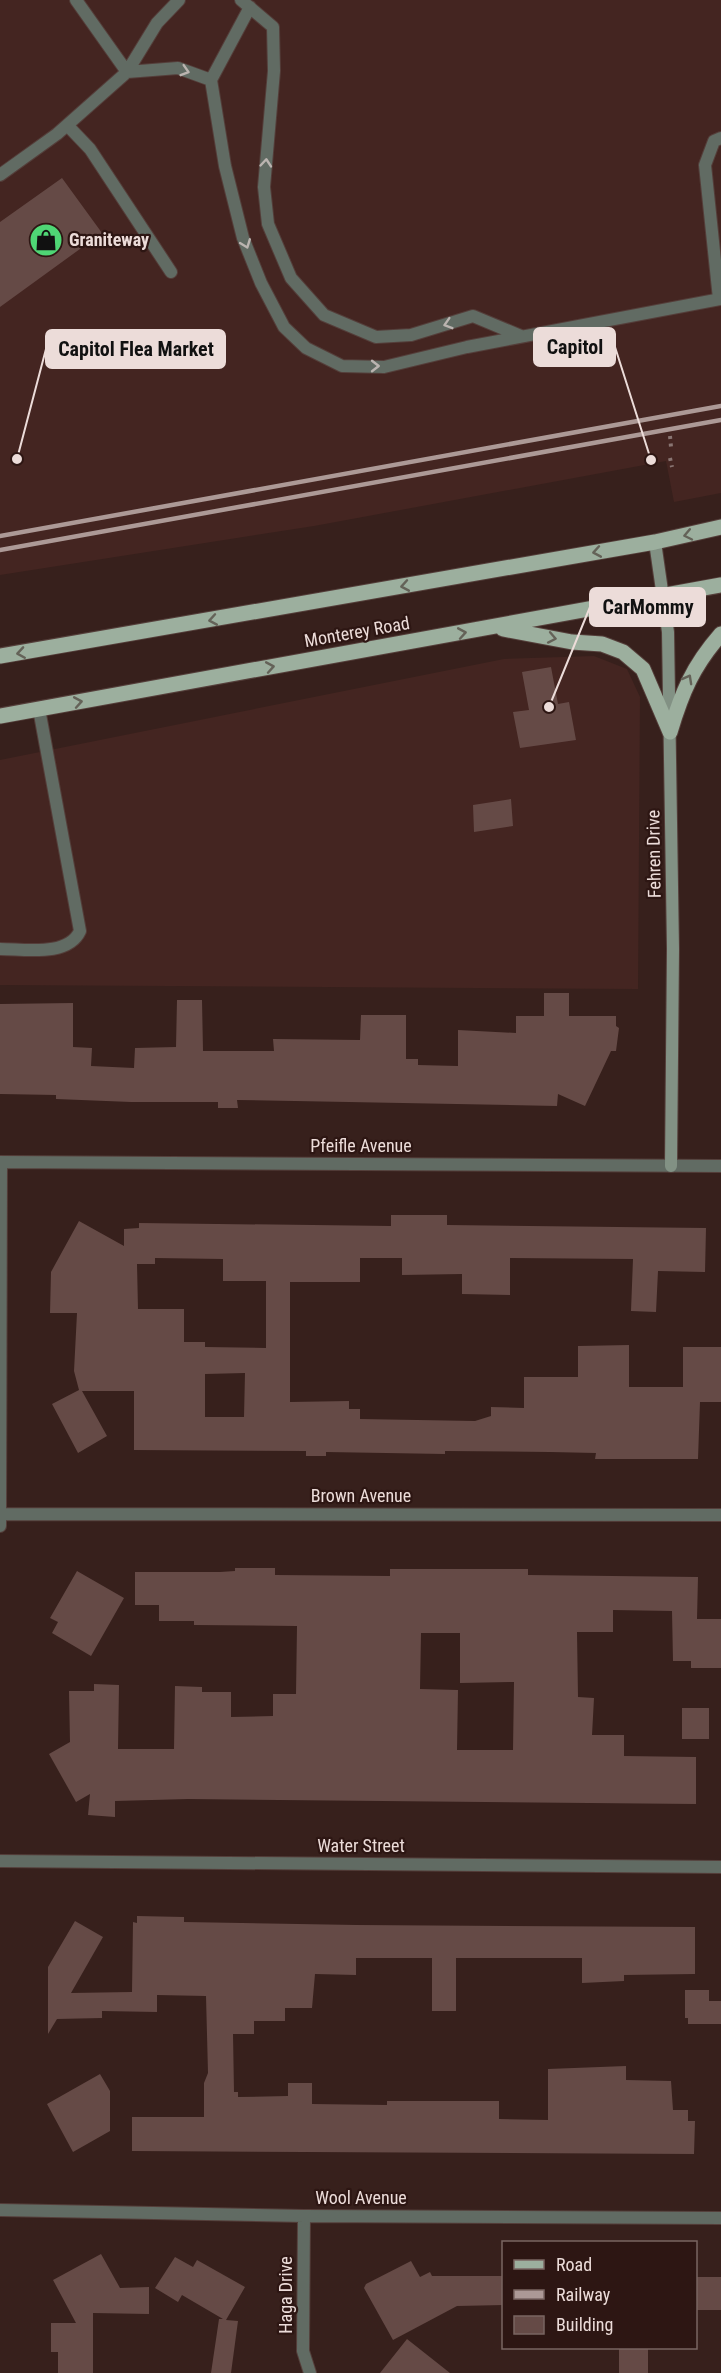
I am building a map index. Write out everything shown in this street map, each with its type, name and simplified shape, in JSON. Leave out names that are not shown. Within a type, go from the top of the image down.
[{"type":"main road","name":"Monterey Road","points":[[0,657],[655,542],[721,527]]},
{"type":"main road","name":"Monterey Road","points":[[0,716],[721,585]]},
{"type":"main road","points":[[494,627],[572,642],[602,644],[623,652],[643,669],[670,732]]},
{"type":"main road","points":[[670,732],[683,688],[699,660],[721,634]]},
{"type":"street","points":[[76,0],[127,72]]},
{"type":"street","points":[[0,175],[68,126],[127,72],[157,23],[179,0]]},
{"type":"street","points":[[522,337],[473,316],[411,335],[376,337],[324,315],[291,278],[268,224],[264,187],[274,71],[273,27],[246,4],[211,80],[225,166],[243,238],[284,327],[306,348],[342,366],[384,367],[522,337],[720,299],[705,165],[714,141],[721,138]]},
{"type":"street","points":[[127,72],[178,68],[211,80]]},
{"type":"street","points":[[68,126],[90,148],[171,272]]},
{"type":"street","name":"Fehren Drive","points":[[655,542],[668,632],[673,949],[671,1166]]},
{"type":"street","points":[[0,949],[61,948],[76,940],[80,931],[39,709]]},
{"type":"street","name":"Pfeifle Avenue","points":[[0,1514],[2,1162],[721,1166]]},
{"type":"street","points":[[0,1514],[0,1526]]},
{"type":"street","name":"Brown Avenue","points":[[0,1514],[721,1515]]},
{"type":"street","name":"Water Street","points":[[0,1861],[721,1867]]},
{"type":"street","name":"Wool Avenue","points":[[0,2210],[304,2216],[721,2218]]},
{"type":"street","name":"Haga Drive","points":[[304,2216],[303,2351],[310,2373]]},
{"type":"path","points":[[670,436],[671,447]]},
{"type":"path","points":[[670,458],[672,467]]},
{"type":"shaded area","points":[[0,0],[721,0],[721,493],[674,502],[666,461],[314,526],[0,575]]},
{"type":"shaded area","points":[[594,656],[627,669],[640,697],[638,989],[0,985],[0,760],[504,659]]},
{"type":"building","name":"Graniteway","points":[[62,178],[102,233],[0,307],[0,222]]},
{"type":"building","points":[[551,667],[558,704],[569,702],[576,740],[520,748],[513,712],[529,710],[522,672]]},
{"type":"building","points":[[511,799],[513,826],[474,832],[473,805]]},
{"type":"building","points":[[544,993],[569,993],[569,1016],[616,1016],[616,1026],[619,1028],[616,1051],[611,1051],[585,1106],[558,1094],[557,1106],[237,1100],[238,1108],[218,1108],[218,1102],[131,1102],[56,1099],[56,1095],[0,1094],[0,1004],[73,1003],[73,1047],[92,1048],[91,1066],[134,1068],[135,1048],[176,1047],[177,1000],[202,1000],[203,1051],[274,1051],[273,1039],[360,1040],[361,1015],[406,1015],[406,1059],[418,1059],[418,1065],[458,1066],[458,1030],[516,1033],[516,1016],[544,1016]]},
{"type":"building","points":[[391,1215],[447,1215],[447,1225],[706,1228],[705,1272],[658,1271],[656,1312],[631,1311],[633,1259],[510,1258],[510,1295],[462,1294],[462,1274],[402,1275],[402,1258],[360,1258],[360,1282],[290,1282],[290,1402],[349,1401],[349,1409],[360,1409],[360,1419],[475,1421],[491,1416],[491,1407],[524,1408],[524,1377],[578,1377],[578,1346],[629,1345],[629,1387],[683,1387],[683,1347],[721,1347],[721,1402],[700,1402],[698,1459],[595,1459],[596,1453],[550,1452],[445,1451],[445,1454],[326,1452],[326,1456],[306,1456],[306,1451],[134,1450],[134,1391],[82,1391],[107,1436],[78,1453],[52,1404],[79,1390],[74,1371],[77,1313],[50,1313],[51,1272],[79,1221],[124,1246],[124,1229],[139,1228],[139,1223],[391,1226]],"holes":[[[155,1258],[223,1259],[223,1281],[266,1281],[266,1348],[205,1347],[205,1342],[184,1342],[184,1309],[138,1309],[137,1264],[155,1264]],[[245,1373],[244,1417],[205,1417],[205,1374]]]},
{"type":"building","points":[[235,1568],[275,1568],[275,1575],[390,1576],[390,1569],[528,1569],[528,1575],[698,1577],[697,1619],[721,1619],[721,1668],[691,1668],[691,1661],[673,1661],[672,1611],[613,1610],[613,1632],[577,1632],[578,1697],[594,1698],[592,1735],[624,1735],[624,1756],[696,1757],[696,1804],[188,1799],[115,1801],[115,1817],[88,1815],[90,1794],[76,1802],[49,1754],[70,1742],[69,1691],[94,1691],[94,1684],[119,1685],[118,1749],[174,1749],[175,1686],[202,1687],[202,1692],[231,1692],[231,1717],[273,1716],[273,1694],[296,1694],[297,1626],[194,1625],[194,1621],[159,1621],[159,1605],[135,1605],[135,1572],[235,1571]],"holes":[[[421,1633],[460,1633],[460,1683],[514,1682],[513,1750],[457,1750],[458,1690],[420,1689]]]},
{"type":"building","points":[[77,1571],[124,1598],[91,1656],[52,1633],[58,1622],[50,1618]]},
{"type":"building","points":[[682,1708],[709,1708],[709,1739],[682,1739]]},
{"type":"building","points":[[137,1916],[184,1917],[184,1922],[695,1927],[695,1974],[624,1975],[624,1981],[582,1983],[582,1958],[456,1958],[456,2011],[432,2011],[432,1958],[356,1958],[356,1975],[315,1974],[312,2008],[285,2008],[285,2021],[254,2021],[254,2034],[233,2034],[234,2092],[238,2092],[238,2097],[288,2096],[288,2083],[312,2083],[312,2104],[387,2105],[387,2101],[499,2101],[499,2119],[548,2120],[548,2069],[626,2066],[626,2080],[671,2081],[673,2110],[688,2110],[688,2121],[695,2121],[694,2154],[132,2151],[132,2117],[204,2117],[204,2083],[208,2073],[206,1996],[157,1995],[157,2012],[102,2011],[102,2018],[57,2019],[48,2034],[48,1967],[75,1921],[103,1937],[71,1993],[132,1992],[133,1922],[137,1923]]},
{"type":"building","points":[[685,1990],[709,1990],[709,2001],[721,2001],[721,2024],[688,2024],[688,2018],[685,2018]]},
{"type":"building","points":[[100,2074],[110,2091],[110,2131],[73,2152],[47,2104]]},
{"type":"building","points":[[101,2254],[120,2288],[149,2287],[149,2314],[93,2313],[93,2373],[58,2373],[58,2352],[51,2352],[51,2323],[76,2323],[53,2280]]},
{"type":"building","points":[[175,2257],[193,2267],[197,2260],[245,2287],[226,2320],[238,2321],[231,2373],[211,2373],[219,2319],[223,2319],[182,2295],[178,2302],[155,2288]]},
{"type":"building","points":[[411,2261],[420,2277],[430,2272],[432,2276],[502,2276],[502,2305],[457,2306],[393,2340],[364,2288],[366,2284]]},
{"type":"building","points":[[697,2277],[721,2277],[721,2310],[697,2310]]},
{"type":"building","points":[[407,2339],[450,2373],[380,2373]]},
{"type":"building","points":[[619,2349],[648,2349],[648,2373],[619,2373]]},
{"type":"railway","points":[[0,536],[721,406]]},
{"type":"railway","points":[[0,550],[721,420]]},
{"type":"place","name":"Graniteway","points":[[46,240]]},
{"type":"place","name":"Capitol Flea Market","points":[[17,459]]},
{"type":"place","name":"Capitol","points":[[651,460]]},
{"type":"place","name":"CarMommy","points":[[549,707]]}]
